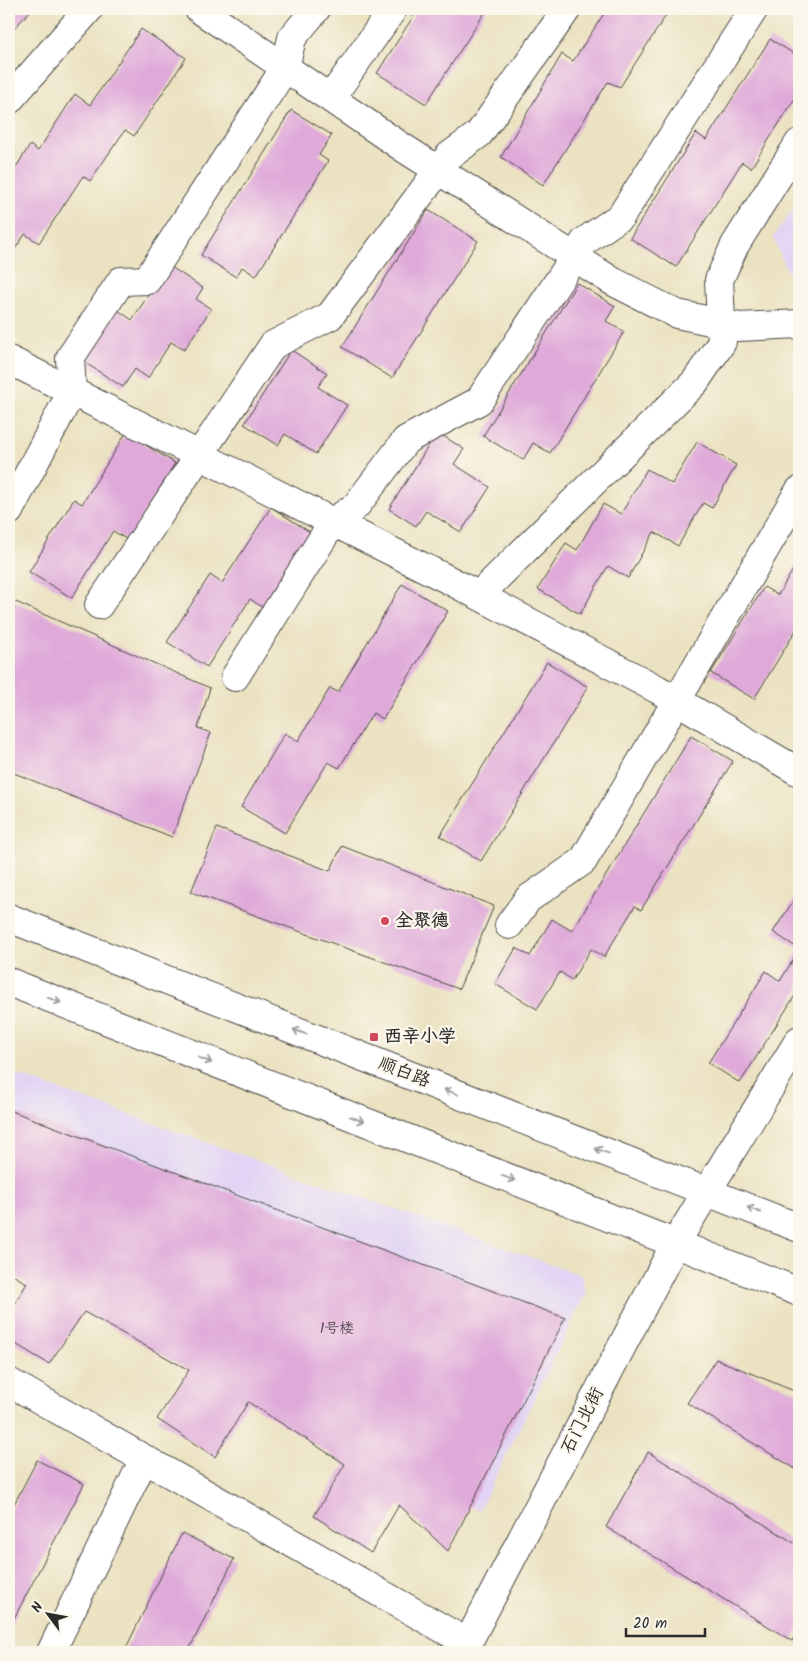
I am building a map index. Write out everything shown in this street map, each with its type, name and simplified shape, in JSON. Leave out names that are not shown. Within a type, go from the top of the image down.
[{"type":"street","points":[[9,100],[89,9]]},
{"type":"street","points":[[199,9],[438,170],[612,281],[676,314],[739,327],[799,324]]},
{"type":"street","points":[[9,511],[72,391],[70,358],[121,281],[147,280],[285,68],[292,38],[316,9]]},
{"type":"street","points":[[331,98],[393,9]]},
{"type":"street","points":[[99,605],[273,345],[330,316],[449,156],[480,134],[567,9]]},
{"type":"street","points":[[235,677],[333,522],[356,506],[406,440],[479,400],[585,241],[621,216],[754,9]]},
{"type":"street","points":[[479,596],[695,382],[722,342],[719,280],[735,245],[799,144]]},
{"type":"street","points":[[9,360],[479,596],[677,701],[799,772]]},
{"type":"street","points":[[509,925],[528,899],[583,861],[799,491]]},
{"type":"street","name":"顺白路","points":[[9,918],[799,1228]]},
{"type":"street","points":[[9,982],[799,1292]]},
{"type":"street","name":"石门北街","points":[[465,1648],[675,1244],[799,1040]]},
{"type":"street","points":[[9,1382],[144,1459],[465,1648]]},
{"type":"street","points":[[51,1652],[144,1459]]},
{"type":"shaded area","points":[[799,202],[799,294],[797,294],[773,237]]},
{"type":"shaded area","points":[[9,1072],[581,1275],[586,1293],[479,1511],[9,1246]]},
{"type":"building","points":[[9,9],[31,10],[9,34]]},
{"type":"building","points":[[418,9],[487,9],[426,104],[377,73]]},
{"type":"building","points":[[607,9],[670,9],[620,87],[608,82],[543,185],[501,157],[562,54],[573,61]]},
{"type":"building","points":[[141,29],[186,58],[134,136],[125,130],[90,181],[83,176],[39,243],[25,234],[9,258],[9,178],[30,145],[38,151],[75,94],[90,105]]},
{"type":"building","points":[[770,39],[799,57],[799,92],[751,168],[742,162],[676,267],[630,238],[696,133],[706,140]]},
{"type":"building","points":[[291,110],[332,135],[319,155],[328,161],[256,276],[242,267],[236,277],[201,255]]},
{"type":"building","points":[[428,210],[478,241],[392,378],[342,347]]},
{"type":"building","points":[[168,265],[203,288],[196,299],[211,309],[184,350],[171,342],[148,378],[135,369],[123,387],[84,362],[118,310],[132,320]]},
{"type":"building","points":[[577,283],[615,306],[606,321],[624,332],[550,453],[533,443],[523,460],[483,436]]},
{"type":"building","points":[[291,350],[327,373],[318,387],[347,405],[316,454],[285,434],[278,445],[244,424]]},
{"type":"building","points":[[437,432],[464,449],[454,464],[490,487],[461,532],[426,511],[416,526],[389,509]]},
{"type":"building","points":[[126,433],[175,463],[128,540],[113,531],[72,598],[29,572],[74,499],[82,504]]},
{"type":"building","points":[[697,442],[736,465],[712,508],[703,503],[678,546],[654,532],[628,578],[608,566],[580,614],[538,589],[566,543],[577,550],[603,504],[621,514],[647,469],[672,484]]},
{"type":"building","points":[[271,507],[313,534],[265,609],[250,599],[207,667],[167,642],[210,575],[222,583]]},
{"type":"building","points":[[799,560],[799,625],[754,699],[711,673],[764,587],[778,595]]},
{"type":"building","points":[[402,584],[448,611],[383,719],[373,713],[339,768],[328,762],[285,833],[241,807],[285,733],[298,741],[330,688],[338,692]]},
{"type":"building","points":[[9,599],[210,688],[198,728],[211,733],[172,837],[9,771]]},
{"type":"building","points":[[547,662],[588,687],[481,861],[440,836]]},
{"type":"building","points":[[691,736],[733,761],[641,910],[635,906],[604,957],[591,949],[572,980],[560,972],[537,1009],[495,984],[516,948],[530,956],[552,919],[572,931]]},
{"type":"building","points":[[217,828],[330,871],[342,846],[494,906],[459,989],[191,892]]},
{"type":"building","points":[[799,892],[799,949],[773,932]]},
{"type":"building","points":[[799,950],[799,989],[740,1083],[708,1063],[766,971],[780,981]]},
{"type":"building","points":[[9,1110],[565,1318],[448,1551],[399,1505],[371,1553],[314,1516],[345,1464],[248,1402],[215,1457],[157,1419],[189,1370],[84,1312],[49,1364],[9,1340],[9,1314],[27,1283],[9,1273]]},
{"type":"building","points":[[716,1359],[799,1393],[799,1471],[687,1403]]},
{"type":"building","points":[[648,1452],[799,1546],[799,1629],[792,1641],[606,1527]]},
{"type":"building","points":[[37,1460],[84,1484],[9,1628],[9,1514]]},
{"type":"building","points":[[182,1533],[234,1559],[188,1652],[124,1652]]},
{"type":"place","name":"全聚德","points":[[385,921]]},
{"type":"place","name":"西辛小学","points":[[374,1037]]}]
